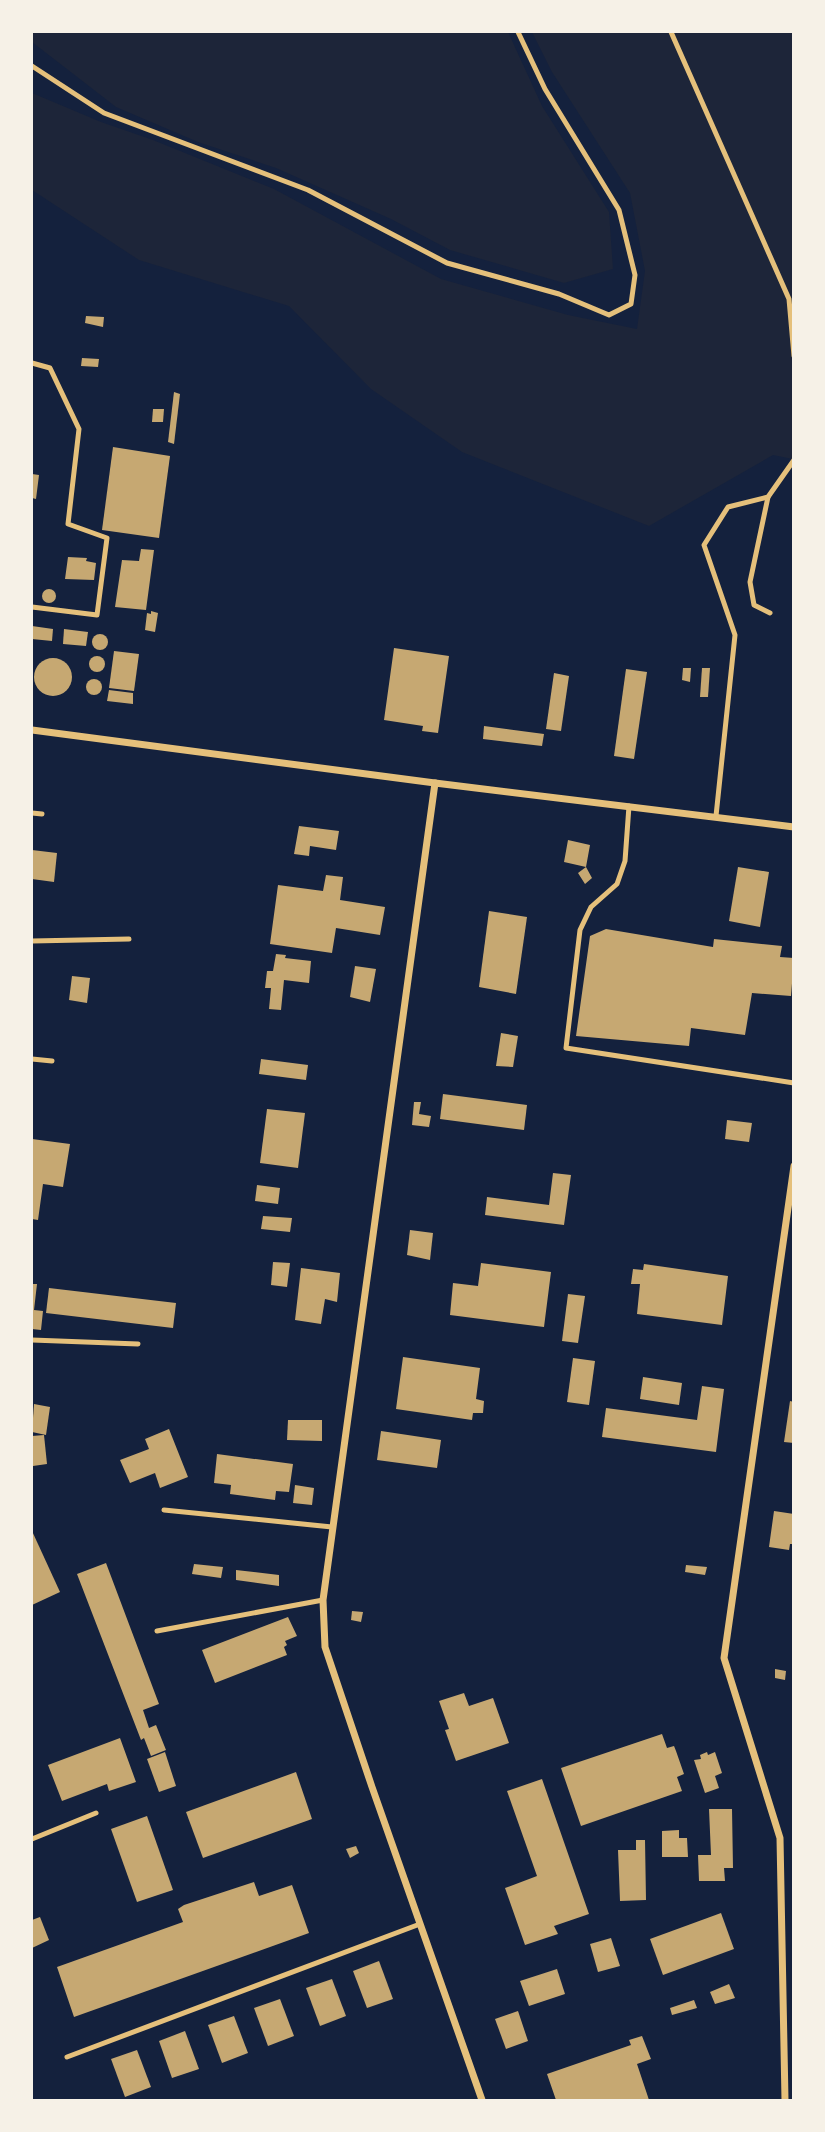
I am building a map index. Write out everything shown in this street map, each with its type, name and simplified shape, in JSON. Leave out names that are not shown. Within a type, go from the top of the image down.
[{"type":"street","points":[[32,730],[793,827]]},
{"type":"street","points":[[435,783],[323,1600],[326,1647],[482,2101]]},
{"type":"street","points":[[785,2101],[780,1838],[724,1658],[793,1166]]},
{"type":"lane","points":[[32,66],[104,113],[308,190],[447,263],[559,294],[609,315],[631,304],[635,275],[619,210],[545,89],[518,32]]},
{"type":"lane","points":[[671,32],[789,299],[793,356]]},
{"type":"lane","points":[[32,363],[50,368],[79,429],[68,524],[107,538],[97,615],[32,607]]},
{"type":"lane","points":[[770,613],[754,605],[750,582],[768,497],[793,460]]},
{"type":"lane","points":[[716,816],[734,635],[704,545],[728,507],[768,497]]},
{"type":"lane","points":[[629,806],[625,861],[617,884],[591,907],[580,930],[566,1048],[793,1083]]},
{"type":"lane","points":[[32,813],[42,814]]},
{"type":"lane","points":[[32,941],[129,939]]},
{"type":"lane","points":[[32,1059],[52,1061]]},
{"type":"lane","points":[[32,1340],[138,1344]]},
{"type":"lane","points":[[164,1510],[332,1527]]},
{"type":"lane","points":[[157,1631],[323,1600]]},
{"type":"lane","points":[[32,1839],[96,1813]]},
{"type":"lane","points":[[67,2057],[419,1924]]},
{"type":"shaded area","points":[[32,32],[508,32],[542,106],[609,212],[613,269],[564,283],[450,250],[391,219],[276,168],[198,142],[116,107],[32,42]]},
{"type":"shaded area","points":[[532,32],[793,32],[793,459],[773,455],[649,526],[462,452],[371,389],[289,306],[139,260],[32,190],[32,93],[274,189],[441,279],[568,315],[637,329],[645,271],[630,193],[552,72]]},
{"type":"building","points":[[86,316],[104,317],[103,327],[85,323]]},
{"type":"building","points":[[82,358],[99,359],[98,367],[81,366]]},
{"type":"building","points":[[174,392],[180,394],[174,444],[168,442]]},
{"type":"building","points":[[153,409],[164,409],[163,422],[152,422]]},
{"type":"building","points":[[113,447],[170,456],[159,538],[102,530]]},
{"type":"building","points":[[32,474],[39,475],[36,499],[32,498]]},
{"type":"building","points":[[141,549],[154,550],[146,610],[115,607],[122,560],[139,561]]},
{"type":"building","points":[[68,557],[87,558],[86,561],[96,563],[94,580],[65,579]]},
{"type":"building","points":[[46,589],[52,589],[56,596],[52,603],[46,603],[42,599],[42,593]]},
{"type":"building","points":[[151,611],[158,613],[155,632],[145,630],[147,613],[151,614]]},
{"type":"building","points":[[32,626],[53,629],[52,641],[32,639]]},
{"type":"building","points":[[64,629],[88,632],[86,646],[63,644]]},
{"type":"building","points":[[100,634],[108,642],[100,650],[92,642]]},
{"type":"building","points":[[394,648],[449,656],[438,733],[422,731],[423,726],[384,720]]},
{"type":"building","points":[[114,651],[139,654],[134,691],[109,688]]},
{"type":"building","points":[[97,656],[105,664],[97,672],[89,664]]},
{"type":"building","points":[[53,658],[66,664],[72,677],[66,690],[53,696],[40,690],[34,677],[40,664]]},
{"type":"building","points":[[683,668],[691,668],[690,682],[682,680]]},
{"type":"building","points":[[702,668],[710,668],[708,697],[700,697]]},
{"type":"building","points":[[626,669],[647,672],[634,759],[614,756]]},
{"type":"building","points":[[554,673],[569,676],[561,731],[546,729]]},
{"type":"building","points":[[94,679],[102,687],[94,695],[86,687]]},
{"type":"building","points":[[109,690],[133,693],[133,704],[107,701]]},
{"type":"building","points":[[484,726],[544,734],[542,746],[483,739]]},
{"type":"building","points":[[299,826],[339,831],[336,850],[310,846],[309,856],[294,854]]},
{"type":"building","points":[[568,840],[590,845],[586,867],[564,862]]},
{"type":"building","points":[[32,850],[57,853],[54,882],[32,879]]},
{"type":"building","points":[[586,867],[592,878],[585,884],[578,873]]},
{"type":"building","points":[[738,867],[769,872],[760,927],[729,921]]},
{"type":"building","points":[[326,875],[343,877],[340,900],[385,907],[380,935],[336,928],[332,953],[270,944],[278,885],[323,891]]},
{"type":"building","points":[[489,911],[527,917],[516,994],[479,987]]},
{"type":"building","points":[[606,929],[713,947],[714,939],[782,946],[780,957],[794,958],[791,996],[752,993],[745,1035],[691,1028],[689,1046],[576,1036],[590,936]]},
{"type":"building","points":[[276,954],[286,955],[285,958],[311,961],[309,983],[284,980],[281,1010],[269,1009],[271,988],[265,988],[267,971],[273,971]]},
{"type":"building","points":[[355,966],[376,969],[370,1002],[350,997]]},
{"type":"building","points":[[72,976],[90,978],[87,1003],[69,1000]]},
{"type":"building","points":[[501,1033],[518,1036],[513,1067],[496,1066]]},
{"type":"building","points":[[261,1059],[308,1065],[306,1080],[259,1074]]},
{"type":"building","points":[[443,1094],[527,1105],[524,1130],[440,1119]]},
{"type":"building","points":[[414,1102],[421,1102],[419,1114],[431,1116],[429,1127],[412,1125]]},
{"type":"building","points":[[267,1109],[305,1113],[298,1168],[260,1163]]},
{"type":"building","points":[[727,1120],[752,1123],[749,1142],[725,1139]]},
{"type":"building","points":[[32,1139],[70,1144],[63,1187],[43,1184],[38,1220],[32,1219]]},
{"type":"building","points":[[553,1173],[571,1175],[564,1225],[485,1215],[487,1197],[549,1205]]},
{"type":"building","points":[[257,1185],[280,1188],[278,1204],[255,1201]]},
{"type":"building","points":[[263,1216],[292,1218],[290,1232],[261,1229]]},
{"type":"building","points":[[410,1230],[433,1233],[430,1260],[407,1255]]},
{"type":"building","points":[[273,1262],[290,1263],[287,1287],[271,1285]]},
{"type":"building","points":[[481,1263],[551,1272],[544,1327],[450,1315],[453,1283],[478,1286]]},
{"type":"building","points":[[644,1264],[728,1276],[722,1325],[637,1314],[640,1284],[631,1284],[633,1269],[643,1270]]},
{"type":"building","points":[[301,1268],[340,1273],[337,1302],[325,1299],[321,1324],[295,1320]]},
{"type":"building","points":[[32,1284],[37,1284],[34,1310],[43,1311],[41,1330],[32,1329]]},
{"type":"building","points":[[49,1288],[176,1303],[173,1328],[46,1313]]},
{"type":"building","points":[[568,1294],[585,1296],[578,1343],[562,1341]]},
{"type":"building","points":[[403,1357],[480,1368],[476,1399],[484,1401],[483,1413],[473,1413],[472,1420],[396,1409]]},
{"type":"building","points":[[573,1358],[595,1361],[589,1405],[567,1402]]},
{"type":"building","points":[[643,1377],[682,1383],[679,1405],[640,1399]]},
{"type":"building","points":[[702,1386],[724,1389],[716,1452],[602,1437],[606,1408],[697,1420]]},
{"type":"building","points":[[790,1401],[794,1402],[794,1443],[784,1442]]},
{"type":"building","points":[[34,1404],[50,1407],[46,1435],[32,1432]]},
{"type":"building","points":[[288,1420],[322,1420],[322,1441],[287,1440]]},
{"type":"building","points":[[169,1429],[188,1477],[160,1488],[155,1473],[130,1483],[120,1460],[149,1449],[145,1439]]},
{"type":"building","points":[[381,1431],[441,1440],[437,1468],[377,1460]]},
{"type":"building","points":[[44,1435],[47,1464],[33,1466],[32,1436]]},
{"type":"building","points":[[217,1454],[293,1464],[289,1492],[276,1491],[275,1500],[230,1494],[231,1485],[214,1483]]},
{"type":"building","points":[[295,1485],[314,1488],[312,1505],[293,1503]]},
{"type":"building","points":[[774,1511],[794,1514],[794,1544],[790,1544],[789,1550],[769,1547]]},
{"type":"building","points":[[32,1531],[60,1592],[32,1605]]},
{"type":"building","points":[[106,1563],[159,1704],[143,1710],[149,1728],[156,1725],[166,1750],[151,1756],[144,1738],[141,1740],[77,1574]]},
{"type":"building","points":[[194,1564],[223,1567],[221,1578],[192,1574]]},
{"type":"building","points":[[686,1565],[707,1567],[705,1575],[685,1572]]},
{"type":"building","points":[[236,1570],[279,1575],[279,1586],[236,1580]]},
{"type":"building","points":[[352,1611],[363,1612],[361,1622],[351,1620]]},
{"type":"building","points":[[288,1617],[297,1636],[285,1641],[287,1655],[215,1683],[202,1650]]},
{"type":"building","points":[[775,1669],[786,1671],[785,1680],[775,1678]]},
{"type":"building","points":[[464,1693],[469,1706],[493,1698],[509,1743],[456,1761],[445,1730],[449,1729],[439,1701]]},
{"type":"building","points":[[662,1734],[667,1748],[674,1746],[676,1751],[684,1774],[677,1777],[682,1791],[581,1826],[561,1768]]},
{"type":"building","points":[[120,1738],[136,1782],[109,1791],[107,1784],[62,1801],[48,1765]]},
{"type":"building","points":[[165,1752],[176,1786],[159,1792],[147,1759]]},
{"type":"building","points":[[707,1752],[708,1755],[715,1752],[722,1773],[715,1776],[719,1788],[705,1793],[694,1760],[701,1759],[700,1755]]},
{"type":"building","points":[[296,1772],[312,1819],[203,1858],[186,1812]]},
{"type":"building","points":[[542,1779],[589,1914],[554,1926],[558,1934],[525,1945],[505,1888],[537,1876],[507,1791]]},
{"type":"building","points":[[709,1809],[732,1809],[733,1868],[724,1868],[725,1881],[699,1881],[698,1855],[711,1855]]},
{"type":"building","points":[[147,1816],[173,1890],[137,1902],[111,1829]]},
{"type":"building","points":[[679,1830],[679,1838],[687,1838],[688,1857],[662,1857],[662,1831]]},
{"type":"building","points":[[636,1840],[645,1840],[646,1900],[620,1901],[618,1850],[636,1850]]},
{"type":"building","points":[[356,1846],[359,1853],[350,1858],[346,1849]]},
{"type":"building","points":[[254,1882],[259,1896],[292,1885],[309,1933],[74,2017],[57,1967],[183,1922],[178,1909],[184,1905]]},
{"type":"building","points":[[721,1913],[734,1949],[663,1975],[650,1939]]},
{"type":"building","points":[[40,1917],[49,1940],[32,1948],[32,1920]]},
{"type":"building","points":[[611,1938],[620,1966],[598,1972],[590,1944]]},
{"type":"building","points":[[379,1961],[393,1999],[367,2008],[353,1971]]},
{"type":"building","points":[[557,1969],[565,1994],[529,2006],[520,1981]]},
{"type":"building","points":[[332,1979],[346,2016],[320,2026],[306,1988]]},
{"type":"building","points":[[729,1984],[735,1998],[715,2004],[710,1992]]},
{"type":"building","points":[[280,1999],[294,2036],[268,2046],[254,2008]]},
{"type":"building","points":[[694,2000],[697,2008],[672,2015],[670,2008]]},
{"type":"building","points":[[518,2011],[528,2041],[506,2049],[495,2019]]},
{"type":"building","points":[[234,2016],[248,2053],[222,2063],[208,2025]]},
{"type":"building","points":[[185,2031],[199,2069],[172,2078],[159,2041]]},
{"type":"building","points":[[642,2036],[651,2059],[637,2064],[649,2100],[556,2100],[547,2074],[631,2045],[629,2040]]},
{"type":"building","points":[[137,2050],[151,2087],[125,2097],[111,2059]]}]
